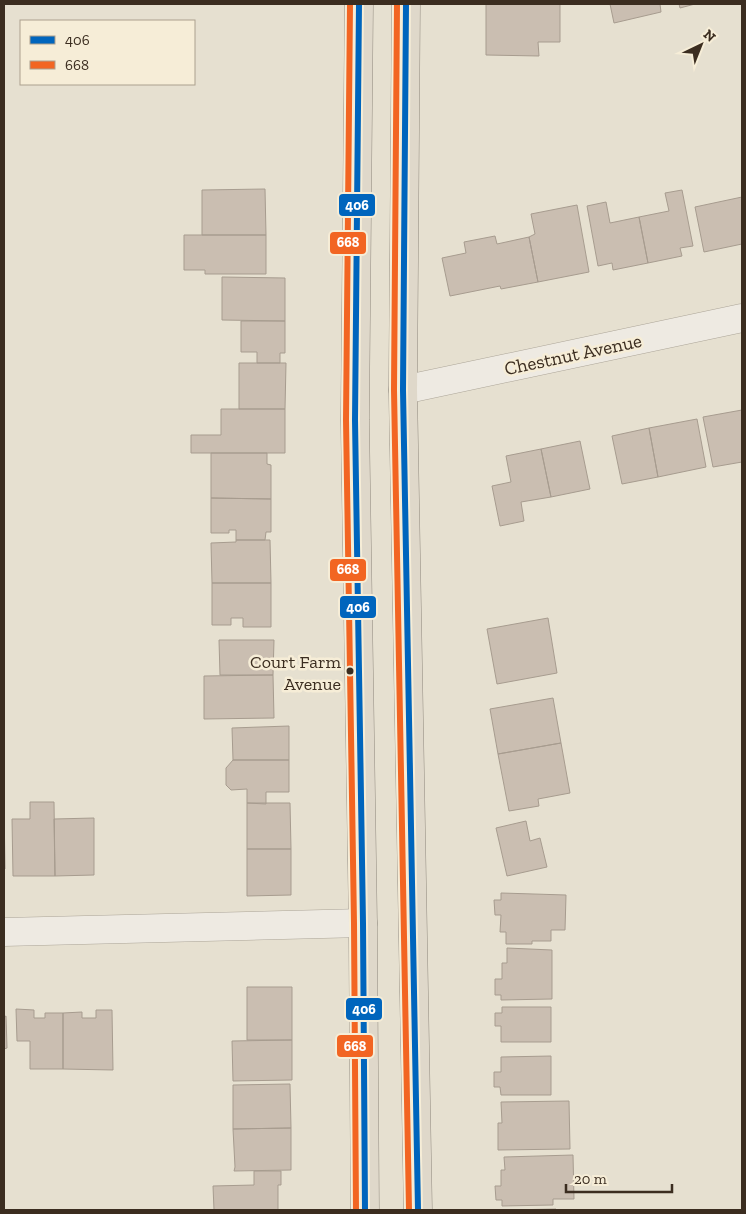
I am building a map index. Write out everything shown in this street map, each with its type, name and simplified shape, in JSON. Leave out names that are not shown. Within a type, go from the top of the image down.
[{"type":"highway","points":[[359,4],[355,420],[363,923],[365,1210]]},
{"type":"highway","points":[[406,4],[403,390],[418,1210]]},
{"type":"street","name":"Chestnut Avenue","points":[[403,390],[742,318]]},
{"type":"street","points":[[4,932],[363,923]]},
{"type":"building","points":[[486,4],[560,4],[560,42],[538,42],[539,56],[486,55]]},
{"type":"building","points":[[610,4],[660,4],[661,12],[614,23]]},
{"type":"building","points":[[679,4],[695,4],[680,8]]},
{"type":"building","points":[[265,189],[266,235],[202,235],[202,190]]},
{"type":"building","points":[[682,190],[693,246],[680,248],[682,256],[648,263],[639,217],[669,211],[665,193]]},
{"type":"building","points":[[742,197],[742,244],[704,252],[695,207]]},
{"type":"building","points":[[606,202],[610,223],[639,217],[648,263],[613,270],[612,263],[598,266],[587,206]]},
{"type":"building","points":[[577,205],[589,272],[538,282],[529,237],[535,234],[531,214]]},
{"type":"building","points":[[184,235],[266,235],[266,274],[205,274],[205,270],[184,270]]},
{"type":"building","points":[[495,236],[497,244],[529,237],[538,282],[501,289],[500,286],[450,296],[442,258],[466,253],[464,242]]},
{"type":"building","points":[[222,277],[285,278],[285,321],[222,320]]},
{"type":"building","points":[[241,321],[285,321],[285,353],[280,353],[280,363],[257,363],[257,352],[241,352]]},
{"type":"building","points":[[239,363],[286,363],[285,409],[239,409]]},
{"type":"building","points":[[221,409],[285,409],[285,453],[191,453],[191,435],[221,435]]},
{"type":"building","points":[[742,410],[742,462],[713,467],[703,417]]},
{"type":"building","points":[[697,419],[706,467],[658,477],[649,428]]},
{"type":"building","points":[[649,428],[658,477],[622,484],[612,436]]},
{"type":"building","points":[[580,441],[590,489],[551,497],[541,449]]},
{"type":"building","points":[[541,449],[551,497],[521,502],[524,521],[500,526],[492,486],[511,482],[506,456]]},
{"type":"building","points":[[211,453],[267,453],[267,464],[271,465],[271,499],[211,498]]},
{"type":"building","points":[[211,498],[271,499],[271,532],[266,532],[265,540],[236,540],[236,530],[229,530],[229,533],[211,533]]},
{"type":"building","points":[[236,540],[270,540],[271,583],[212,583],[211,543],[236,542]]},
{"type":"building","points":[[212,583],[271,583],[271,627],[243,627],[243,618],[231,618],[231,625],[212,625]]},
{"type":"building","points":[[548,618],[557,673],[497,684],[487,629]]},
{"type":"building","points":[[219,640],[274,640],[273,675],[220,675]]},
{"type":"building","points":[[273,675],[274,718],[204,719],[204,676]]},
{"type":"building","points":[[553,698],[561,743],[498,754],[490,709]]},
{"type":"building","points":[[289,726],[289,760],[233,760],[232,728]]},
{"type":"building","points":[[561,743],[570,793],[538,799],[539,806],[509,811],[498,754]]},
{"type":"building","points":[[233,760],[289,760],[289,792],[266,792],[266,804],[247,803],[247,789],[231,790],[226,785],[226,768]]},
{"type":"building","points":[[30,802],[54,802],[55,876],[13,876],[12,819],[30,819]]},
{"type":"building","points":[[247,803],[290,803],[291,849],[247,849]]},
{"type":"building","points":[[4,807],[5,869],[4,869]]},
{"type":"building","points":[[94,818],[94,875],[55,876],[54,819]]},
{"type":"building","points":[[526,821],[530,841],[540,838],[547,867],[507,876],[496,828]]},
{"type":"building","points":[[247,849],[291,849],[291,895],[247,896]]},
{"type":"building","points":[[501,893],[566,895],[565,930],[551,930],[551,941],[532,941],[532,944],[506,944],[506,932],[500,932],[501,915],[495,915],[494,900],[501,900]]},
{"type":"building","points":[[507,948],[552,950],[552,999],[501,1000],[501,995],[495,995],[495,979],[502,979],[502,963],[507,963]]},
{"type":"building","points":[[247,987],[292,987],[292,1040],[247,1040]]},
{"type":"building","points":[[502,1007],[551,1007],[551,1042],[501,1042],[501,1026],[495,1026],[495,1013],[502,1013]]},
{"type":"building","points":[[16,1009],[34,1010],[34,1018],[45,1018],[45,1013],[63,1013],[63,1069],[30,1069],[30,1041],[17,1041]]},
{"type":"building","points":[[96,1010],[112,1010],[113,1070],[63,1069],[63,1013],[82,1012],[82,1018],[96,1018]]},
{"type":"building","points":[[6,1016],[7,1048],[4,1049],[4,1017]]},
{"type":"building","points":[[292,1040],[292,1080],[233,1081],[232,1041]]},
{"type":"building","points":[[551,1056],[551,1095],[501,1095],[500,1087],[494,1087],[494,1072],[501,1072],[501,1057]]},
{"type":"building","points":[[290,1084],[291,1128],[233,1129],[233,1085]]},
{"type":"building","points":[[569,1101],[570,1149],[498,1150],[498,1123],[502,1123],[501,1102]]},
{"type":"building","points":[[291,1128],[291,1170],[234,1171],[233,1129]]},
{"type":"building","points":[[573,1155],[574,1199],[553,1199],[553,1205],[502,1206],[502,1200],[496,1200],[495,1186],[501,1186],[501,1170],[505,1170],[504,1157]]},
{"type":"building","points":[[254,1171],[281,1171],[281,1185],[278,1185],[278,1210],[214,1210],[213,1186],[254,1185]]},
{"type":"building","points":[[556,1209],[556,1210],[507,1210]]},
{"type":"transit line","name":"668","points":[[350,4],[346,420],[354,923],[356,1210]]},
{"type":"transit line","name":"406","points":[[359,4],[355,420],[363,923],[365,1210]]},
{"type":"transit line","name":"668","points":[[397,4],[394,390],[409,1210]]},
{"type":"transit line","name":"406","points":[[406,4],[403,390],[418,1210]]},
{"type":"place","name":"Court Farm Avenue","points":[[350,671]]}]
